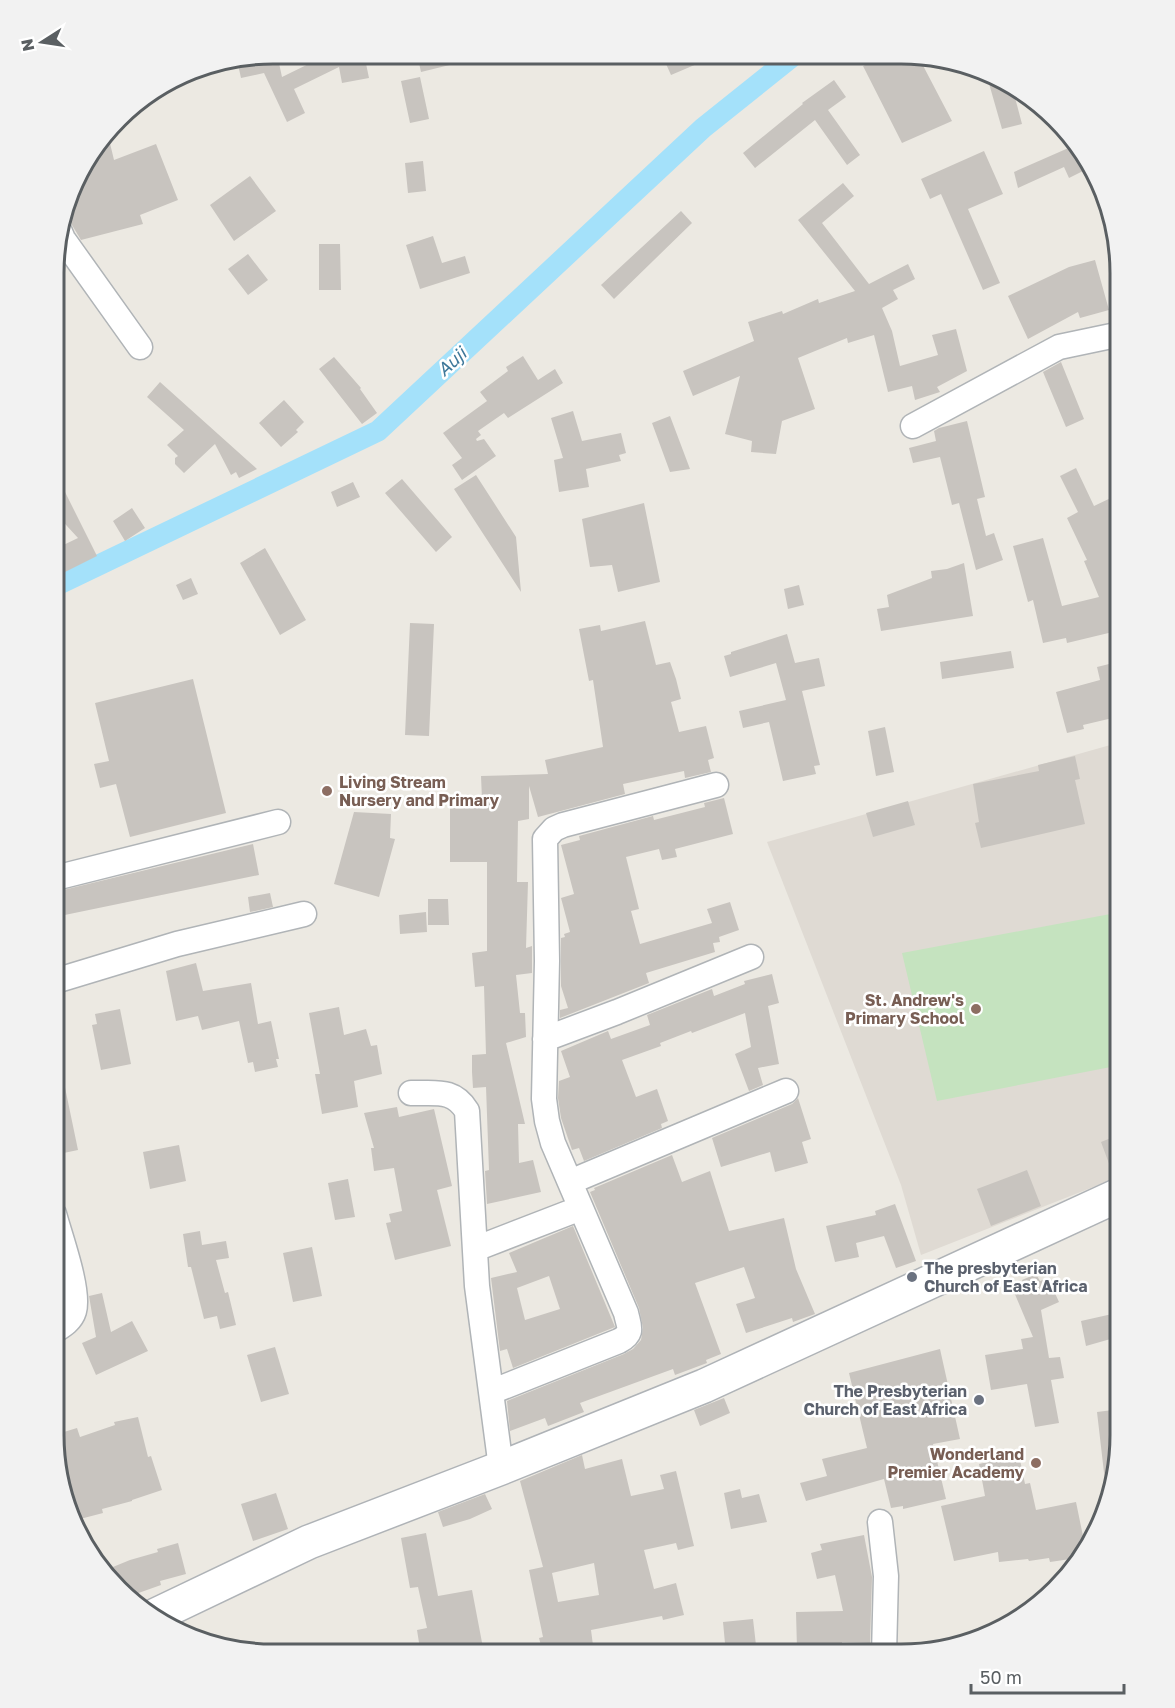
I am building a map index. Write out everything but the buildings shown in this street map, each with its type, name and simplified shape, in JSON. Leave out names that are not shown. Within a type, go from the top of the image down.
[{"type":"street","points":[[67,242],[140,346]]},
{"type":"street","points":[[913,426],[1059,347],[1110,336]]},
{"type":"street","points":[[491,1392],[627,1337],[630,1329],[626,1313],[553,1143],[547,1121],[544,1099],[547,961],[544,846],[548,834],[563,825],[716,785]]},
{"type":"street","points":[[64,876],[278,822]]},
{"type":"street","points":[[64,978],[177,944],[304,914]]},
{"type":"street","points":[[545,1039],[751,957]]},
{"type":"street","points":[[570,1182],[786,1091]]},
{"type":"street","points":[[411,1093],[450,1094],[468,1111],[477,1286],[501,1468]]},
{"type":"street","points":[[164,1611],[309,1542],[704,1386],[1110,1199]]},
{"type":"street","points":[[475,1249],[581,1208]]},
{"type":"street","points":[[64,1251],[76,1296],[74,1311],[64,1325]]},
{"type":"street","points":[[880,1522],[886,1576],[884,1644]]},
{"type":"shaded area","name":"St. Andrew's Primary School","points":[[1110,745],[1110,1180],[921,1255],[901,1185],[767,842]]},
{"type":"green space","points":[[1110,914],[1110,1067],[937,1101],[902,953]]},
{"type":"waterway","name":"Auji","points":[[64,582],[378,431],[703,128],[783,64]]},
{"type":"place","name":"Living Stream Nursery and Primary","points":[[327,791]]},
{"type":"place","name":"St. Andrew's Primary School","points":[[976,1009]]},
{"type":"place","name":"The presbyterian Church of East Africa","points":[[912,1277]]},
{"type":"place","name":"The Presbyterian Church of East Africa","points":[[979,1400]]},
{"type":"place","name":"Wonderland Premier Academy","points":[[1036,1463]]}]
